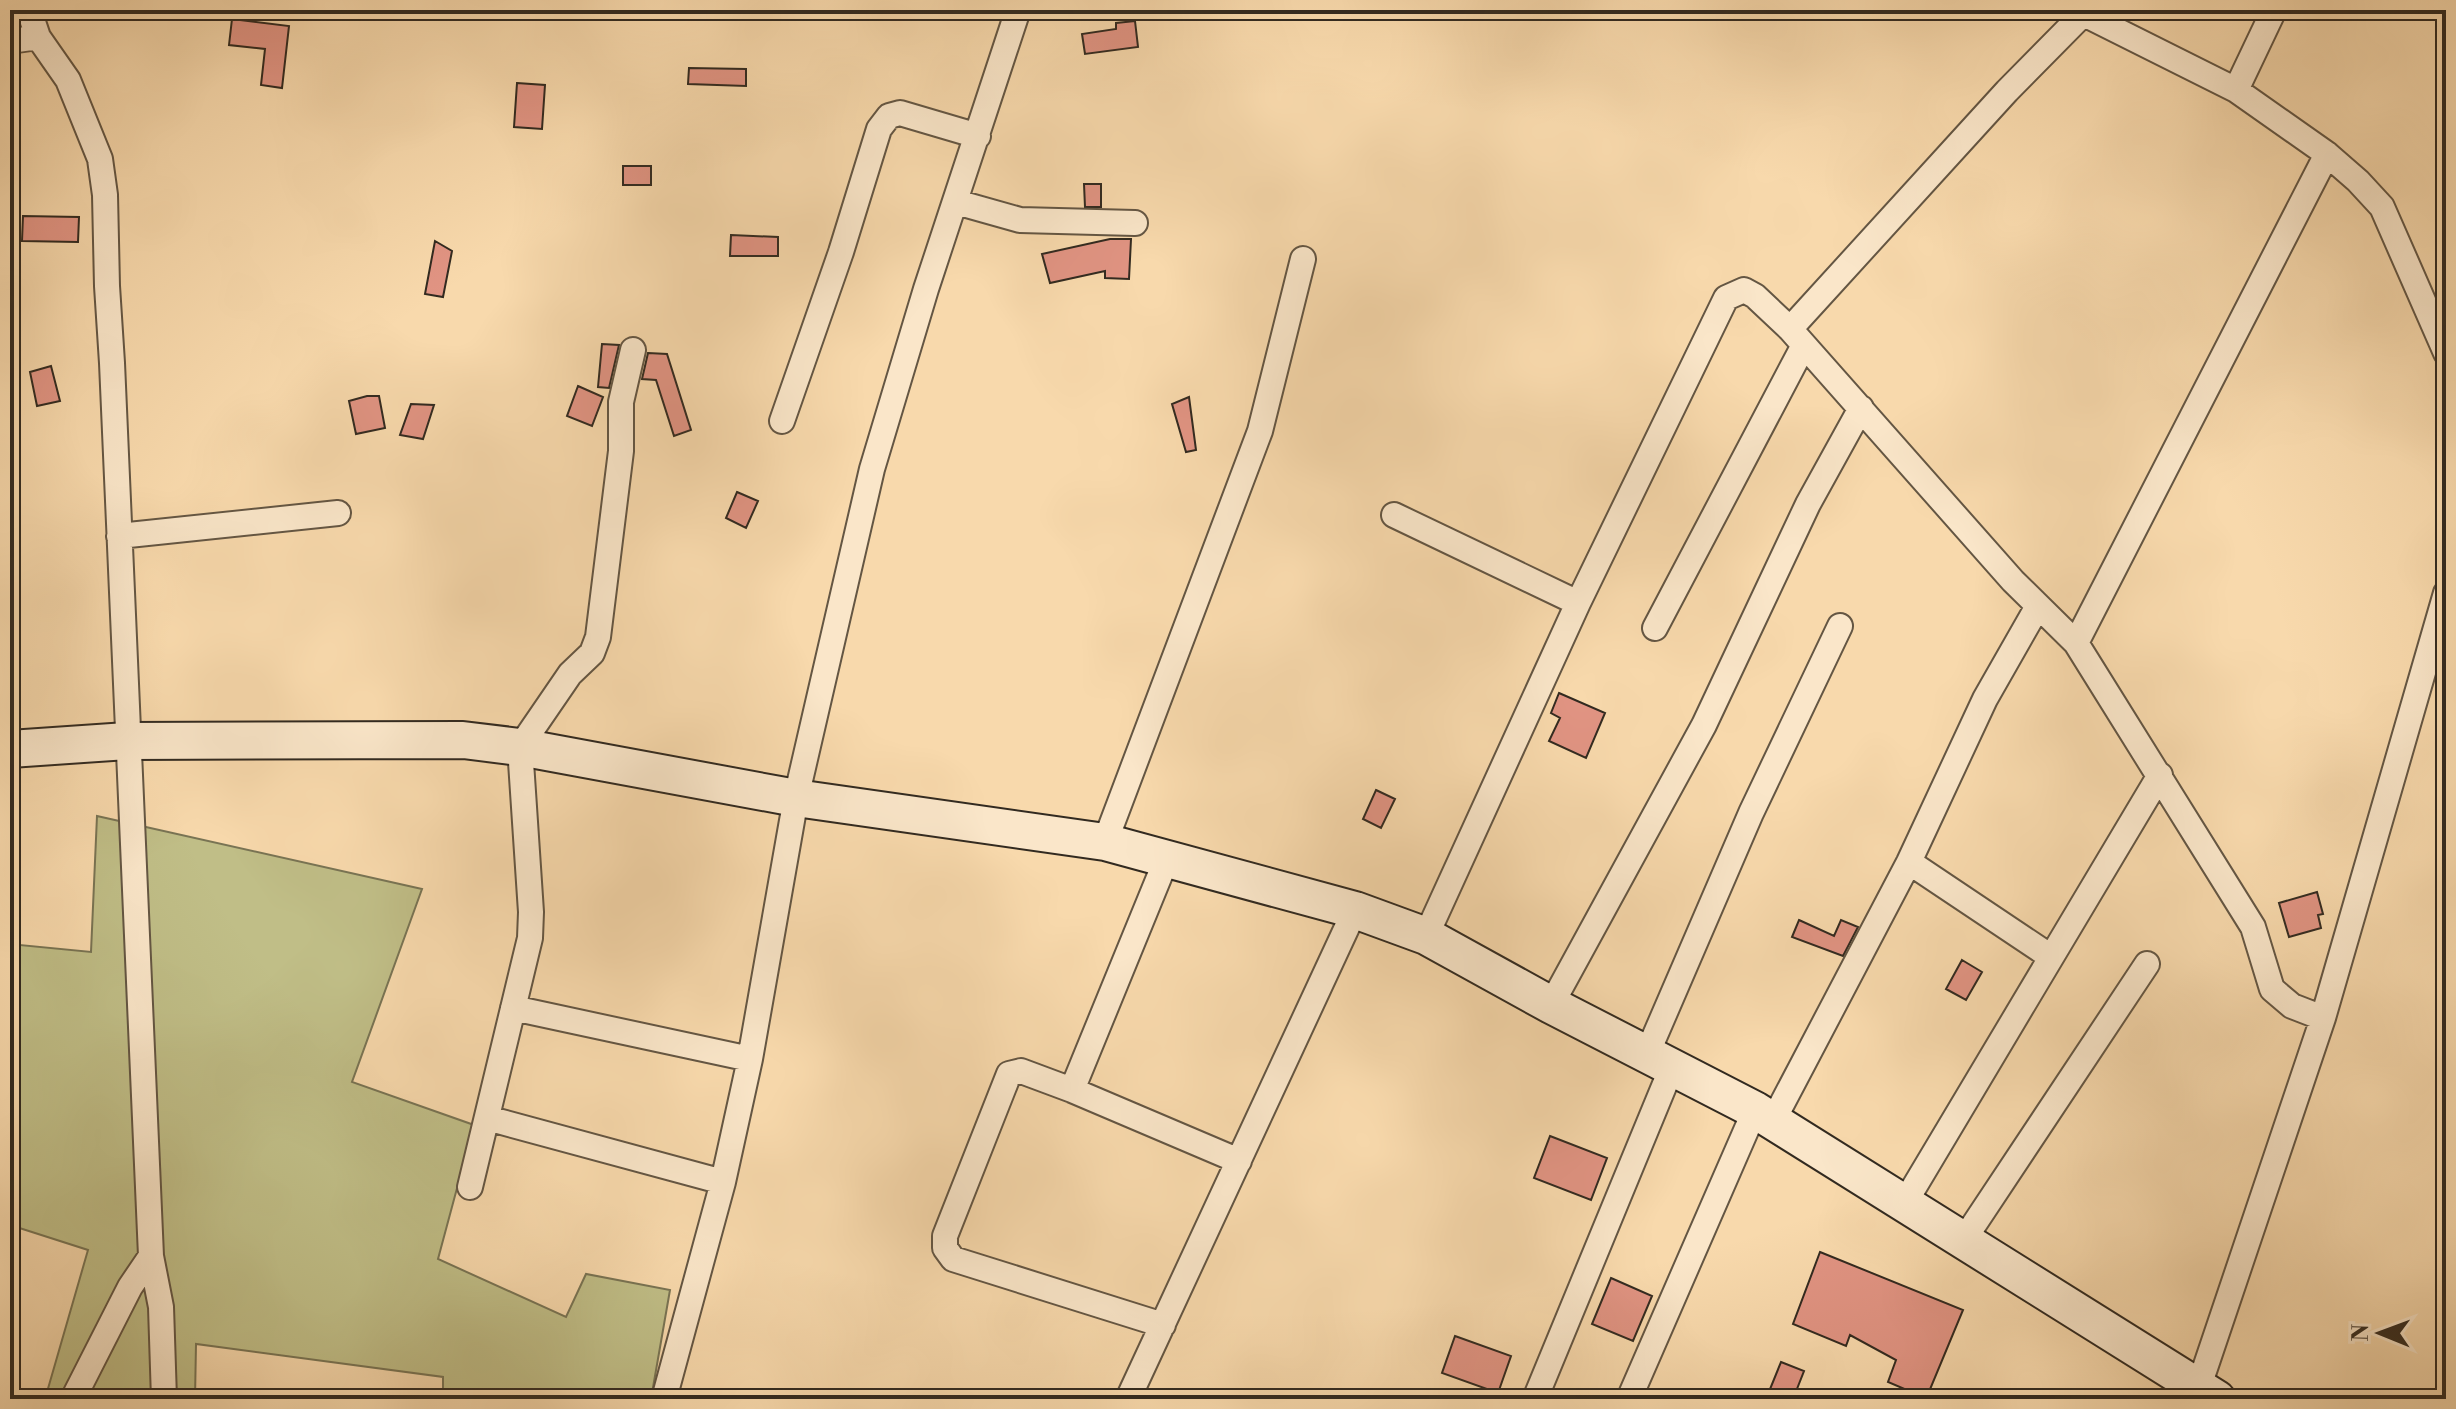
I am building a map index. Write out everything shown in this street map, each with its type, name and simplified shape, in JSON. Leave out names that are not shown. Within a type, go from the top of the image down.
[{"type":"street","points":[[29,10],[38,37],[68,80],[100,159],[105,195],[151,1256],[161,1307],[164,1399]]},
{"type":"street","points":[[664,1399],[723,1182],[750,1059],[796,798],[872,469],[1018,10]]},
{"type":"street","points":[[2236,90],[2274,10]]},
{"type":"street","points":[[1655,628],[1797,337],[2007,91],[2079,12],[2236,90],[2327,154],[2358,181],[2382,207],[2446,353]]},
{"type":"street","points":[[10,41],[38,37]]},
{"type":"street","points":[[782,421],[841,252],[879,129],[889,116],[900,113],[978,136]]},
{"type":"street","points":[[2076,643],[2327,154]]},
{"type":"street","points":[[956,202],[1020,220],[1135,223]]},
{"type":"street","points":[[1105,842],[1260,431],[1303,259]]},
{"type":"street","points":[[1426,936],[1578,603],[1726,298],[1744,290],[1755,296],[1797,337],[2013,581],[2076,643],[2253,927],[2272,989],[2292,1006],[2323,1018]]},
{"type":"street","points":[[470,1187],[530,938],[520,747],[570,674],[592,653],[598,637],[621,451],[621,402],[633,350]]},
{"type":"street","points":[[1551,1005],[1704,725],[1808,504],[1861,408]]},
{"type":"street","points":[[119,536],[338,513]]},
{"type":"street","points":[[1394,515],[1578,603]]},
{"type":"street","points":[[10,749],[127,741],[463,740],[520,747],[796,798],[1105,842],[1355,910],[1426,936],[1551,1005],[1764,1115],[2203,1396],[2323,1018],[2446,593]]},
{"type":"street","points":[[1629,1399],[1764,1115],[1909,862],[1985,699],[2038,606]]},
{"type":"street","points":[[1535,1399],[1751,813],[1840,626]]},
{"type":"street","points":[[1904,1204],[2160,775]]},
{"type":"street","points":[[1072,1090],[1167,858]]},
{"type":"street","points":[[1909,862],[2051,957]]},
{"type":"street","points":[[1128,1399],[1355,910]]},
{"type":"street","points":[[1963,1241],[2147,964]]},
{"type":"street","points":[[513,1008],[750,1059]]},
{"type":"street","points":[[1163,1325],[953,1259],[945,1248],[945,1236],[1009,1074],[1021,1071],[1072,1090],[1239,1161]]},
{"type":"street","points":[[487,1118],[723,1182]]},
{"type":"street","points":[[73,1399],[130,1287],[151,1256]]},
{"type":"shaded area","points":[[97,816],[422,889],[352,1082],[474,1125],[438,1259],[566,1317],[586,1274],[670,1290],[651,1399],[443,1399],[443,1377],[196,1344],[195,1399],[45,1399],[88,1250],[10,1225],[10,944],[91,952]]},
{"type":"building","points":[[232,19],[289,26],[282,88],[261,85],[265,49],[229,45]]},
{"type":"building","points":[[1135,21],[1138,47],[1085,54],[1082,34],[1116,29],[1116,23]]},
{"type":"building","points":[[689,68],[746,69],[746,86],[688,84]]},
{"type":"building","points":[[517,83],[545,85],[542,129],[514,127]]},
{"type":"building","points":[[623,166],[651,166],[651,185],[623,185]]},
{"type":"building","points":[[1084,184],[1101,184],[1101,207],[1085,207]]},
{"type":"building","points":[[23,216],[79,217],[78,242],[22,241]]},
{"type":"building","points":[[731,235],[778,237],[778,256],[730,256]]},
{"type":"building","points":[[1110,239],[1131,239],[1129,279],[1105,278],[1105,271],[1050,283],[1042,254]]},
{"type":"building","points":[[435,241],[452,251],[443,297],[425,294]]},
{"type":"building","points":[[602,344],[619,345],[609,388],[598,387]]},
{"type":"building","points":[[648,353],[667,354],[691,430],[674,436],[656,380],[642,379]]},
{"type":"building","points":[[51,366],[60,401],[37,406],[30,372]]},
{"type":"building","points":[[578,386],[603,397],[592,426],[567,416]]},
{"type":"building","points":[[379,396],[385,428],[356,434],[349,401]]},
{"type":"building","points":[[1189,397],[1196,450],[1186,452],[1172,404]]},
{"type":"building","points":[[411,404],[434,405],[423,439],[400,435]]},
{"type":"building","points":[[737,492],[758,501],[746,528],[726,518]]},
{"type":"building","points":[[1559,693],[1605,713],[1586,758],[1549,741],[1560,718],[1551,713]]},
{"type":"building","points":[[1376,790],[1395,799],[1381,828],[1363,819]]},
{"type":"building","points":[[2317,892],[2323,914],[2318,915],[2321,928],[2289,937],[2279,903]]},
{"type":"building","points":[[1799,920],[1834,936],[1841,920],[1858,927],[1843,956],[1792,937]]},
{"type":"building","points":[[1962,960],[1982,972],[1966,1000],[1946,989]]},
{"type":"building","points":[[1550,1136],[1607,1158],[1591,1200],[1534,1178]]},
{"type":"building","points":[[1820,1252],[1963,1310],[1926,1399],[1903,1399],[1907,1390],[1888,1382],[1896,1360],[1850,1335],[1846,1346],[1793,1324]]},
{"type":"building","points":[[1611,1278],[1652,1296],[1633,1341],[1592,1324]]},
{"type":"building","points":[[1455,1336],[1511,1356],[1498,1393],[1442,1373]]},
{"type":"building","points":[[1781,1362],[1804,1371],[1793,1399],[1766,1399]]}]
